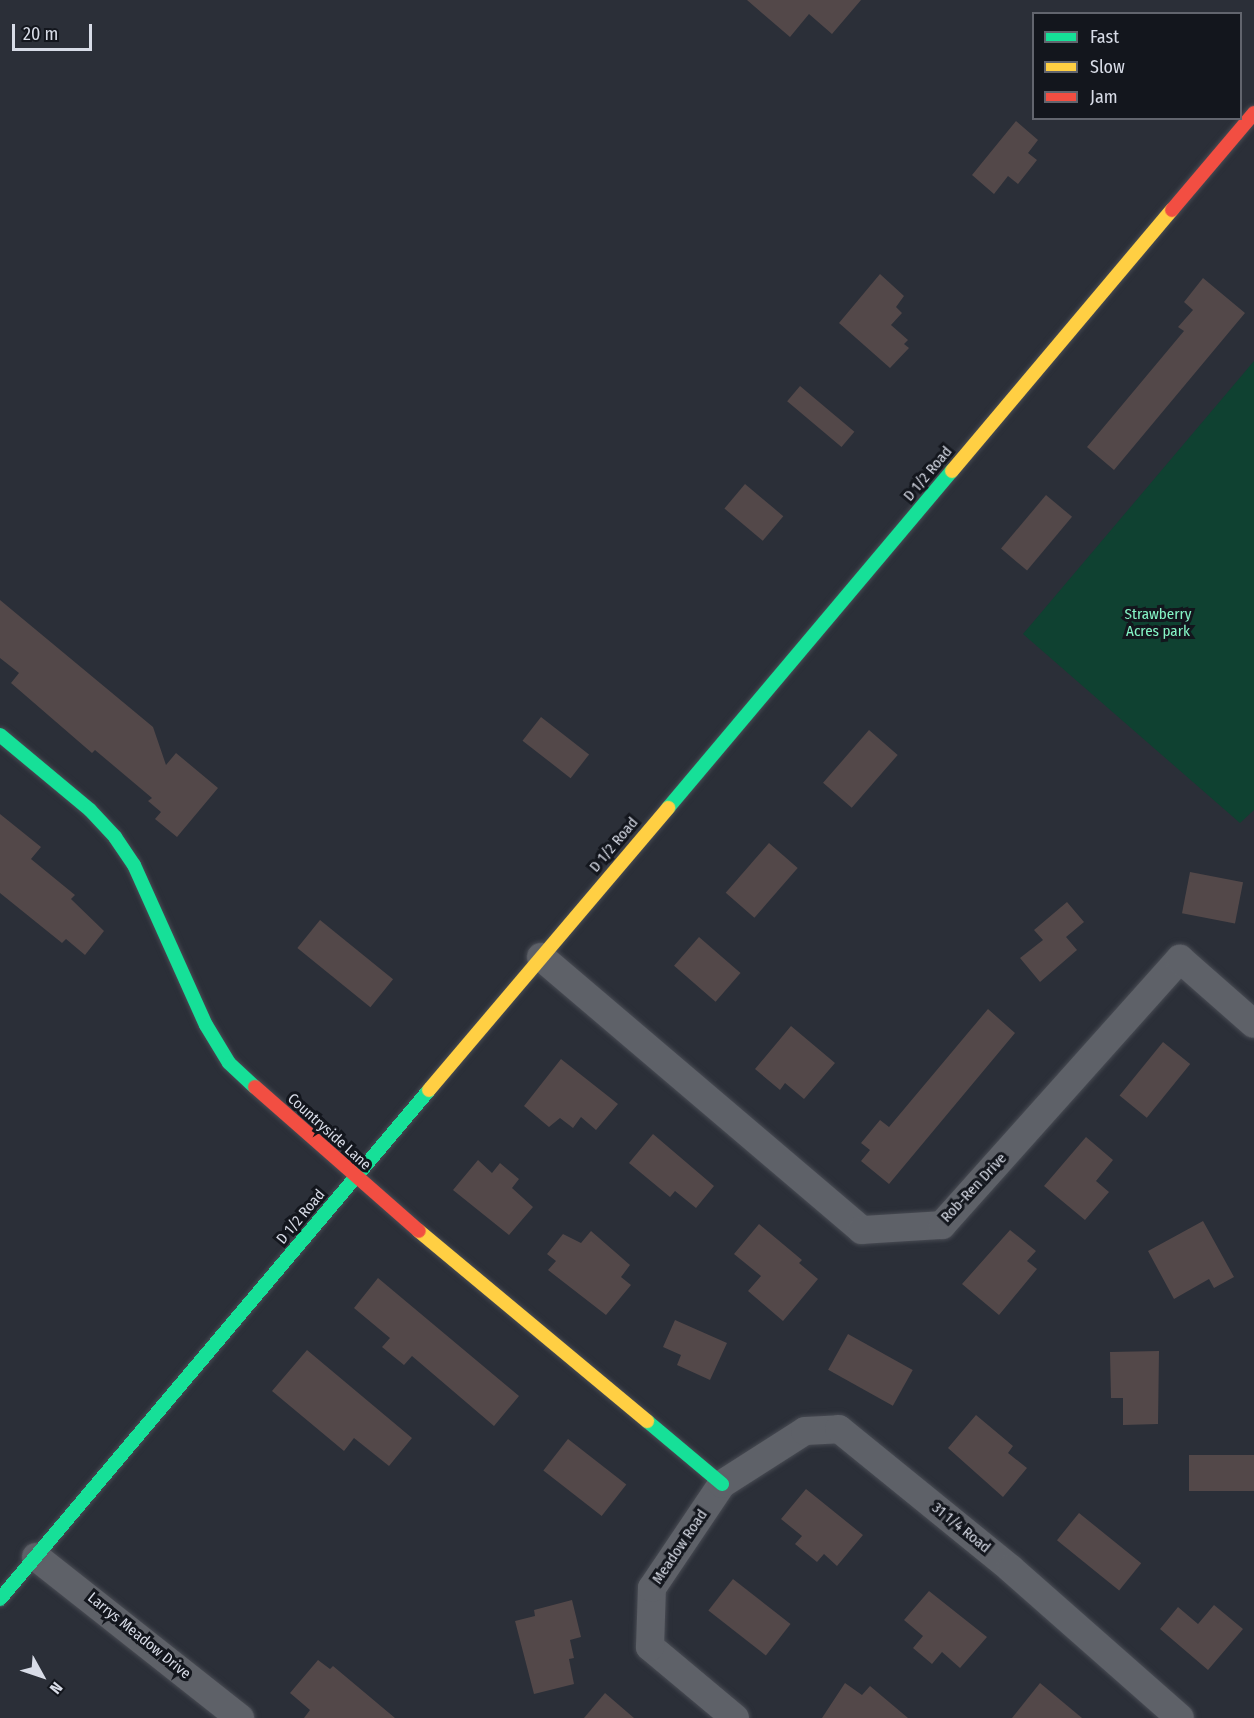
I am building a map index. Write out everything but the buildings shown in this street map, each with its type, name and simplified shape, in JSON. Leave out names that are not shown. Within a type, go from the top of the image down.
[{"type":"main road","name":"D 1/2 Road","points":[[0,1599],[1254,113]]},
{"type":"main road","name":"Countryside Lane","points":[[0,735],[90,810],[115,837],[134,865],[206,1025],[230,1063],[356,1179],[722,1484]]},
{"type":"street","name":"Rob-Ren Drive","points":[[541,957],[862,1230],[942,1225],[1180,959],[1254,1024]]},
{"type":"street","name":"31 1/4 Road","points":[[722,1484],[805,1431],[839,1429],[1011,1569],[1180,1718]]},
{"type":"street","name":"Meadow Road","points":[[722,1484],[652,1588],[650,1647],[735,1718]]},
{"type":"street","name":"Larrys Meadow Drive","points":[[36,1557],[240,1718]]},
{"type":"green space","name":"Strawberry Acres park","points":[[1254,361],[1254,810],[1240,823],[1023,634]]},
{"type":"traffic: fast","points":[[668,808],[952,471]]},
{"type":"traffic: fast","points":[[0,735],[90,810],[115,837],[134,865],[206,1025],[229,1063],[255,1087]]},
{"type":"traffic: fast","points":[[0,1599],[429,1090]]},
{"type":"traffic: fast","points":[[647,1421],[722,1484]]},
{"type":"traffic: slow","points":[[952,471],[1172,210]]},
{"type":"traffic: slow","points":[[429,1090],[668,808]]},
{"type":"traffic: slow","points":[[419,1231],[647,1421]]},
{"type":"traffic: jam","points":[[1172,210],[1254,113]]},
{"type":"traffic: jam","points":[[255,1087],[419,1231]]}]
